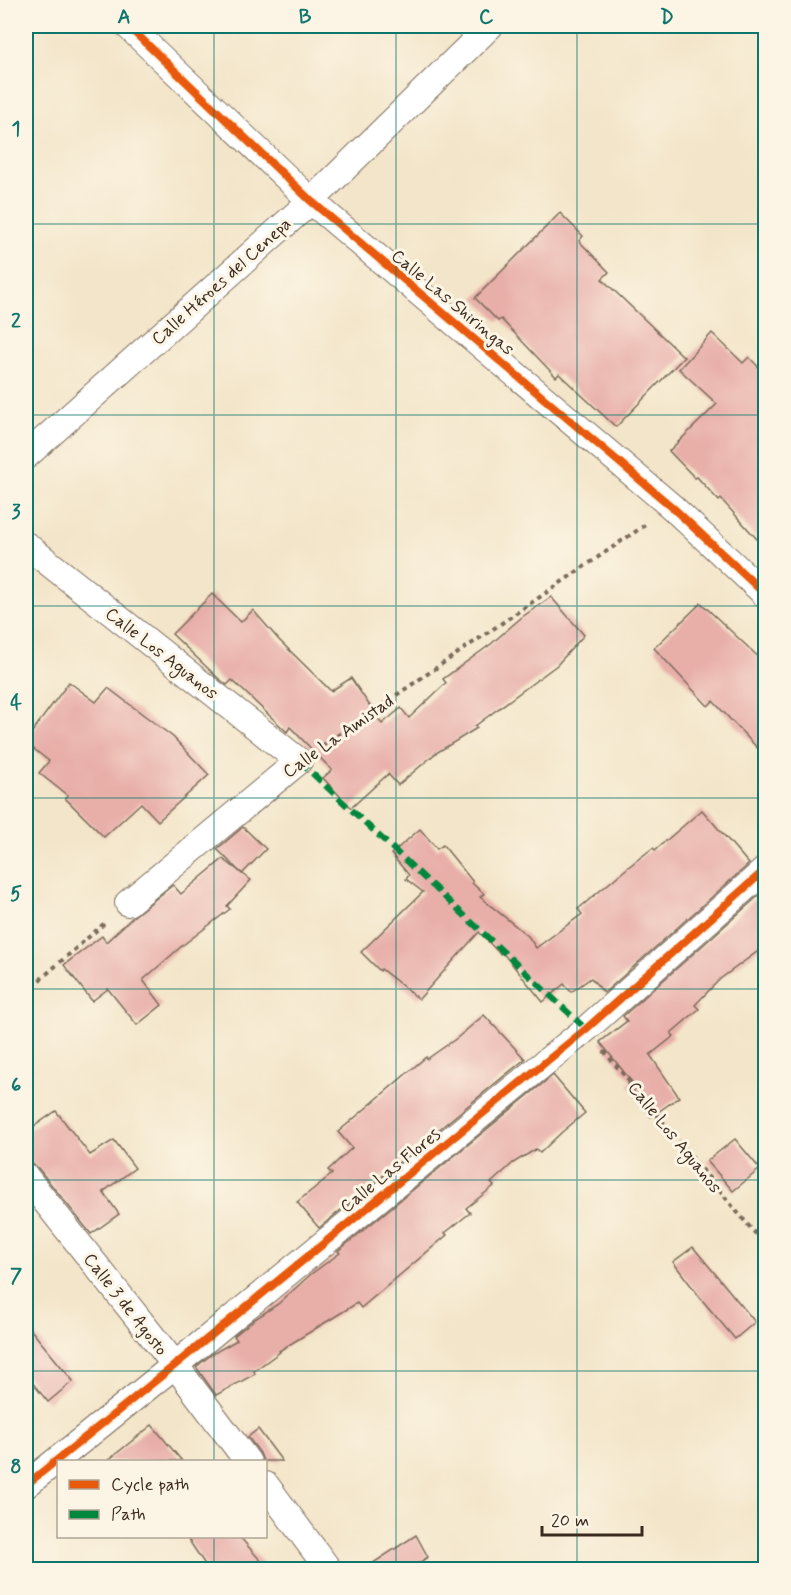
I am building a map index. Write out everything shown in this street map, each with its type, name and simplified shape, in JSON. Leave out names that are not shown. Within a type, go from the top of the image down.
[{"type":"street","name":"Calle Las Shiringas","points":[[128,26],[310,201],[672,507],[765,595]]},
{"type":"street","name":"Calle Héroes del Cenepa","points":[[26,456],[310,201],[490,26]]},
{"type":"street","name":"Calle Los Aguanos","points":[[26,545],[299,761]]},
{"type":"street","name":"Calle La Amistad","points":[[128,903],[299,761]]},
{"type":"street","name":"Calle Las Flores","points":[[26,1485],[586,1029],[765,869]]},
{"type":"street","name":"Calle 3 de Agosto","points":[[26,1177],[247,1460]]},
{"type":"street","points":[[267,1486],[328,1569]]},
{"type":"path","points":[[26,992],[128,903]]},
{"type":"building","points":[[560,213],[583,236],[579,241],[609,272],[602,279],[684,357],[616,427],[559,374],[556,377],[501,319],[498,321],[475,298]]},
{"type":"building","points":[[712,333],[743,363],[749,357],[765,374],[765,548],[721,499],[719,501],[669,451],[717,404],[679,369]]},
{"type":"building","points":[[212,594],[241,622],[253,610],[279,640],[331,691],[351,678],[382,724],[401,708],[409,718],[446,683],[443,679],[551,597],[584,635],[557,665],[475,726],[477,728],[436,753],[398,785],[388,774],[351,808],[323,778],[332,770],[290,727],[287,732],[232,680],[227,685],[218,678],[172,634]]},
{"type":"building","points":[[701,603],[765,663],[765,756],[713,701],[708,706],[654,648]]},
{"type":"building","points":[[69,682],[96,702],[108,688],[173,737],[209,775],[158,821],[141,803],[104,837],[65,798],[68,796],[39,773],[49,761],[26,743]]},
{"type":"building","points":[[702,810],[749,864],[604,993],[591,978],[571,992],[564,984],[543,1002],[502,952],[500,954],[479,932],[419,999],[381,969],[380,971],[361,952],[423,892],[406,879],[409,875],[391,854],[420,829],[437,849],[443,845],[472,883],[484,894],[480,897],[528,936],[536,948],[582,914],[578,909],[637,860],[653,848],[655,850]]},
{"type":"building","points":[[243,827],[266,849],[242,874],[217,849]]},
{"type":"building","points":[[223,859],[251,880],[227,906],[230,909],[183,945],[143,980],[162,1005],[137,1025],[108,989],[92,1001],[64,965],[102,936],[106,942],[173,885],[181,894]]},
{"type":"building","points":[[765,890],[765,946],[720,979],[695,1005],[699,1009],[671,1033],[674,1036],[650,1055],[679,1097],[651,1117],[628,1084],[632,1082],[600,1042],[627,1021],[623,1016]]},
{"type":"building","points":[[484,1015],[525,1059],[319,1228],[297,1202],[332,1174],[328,1170],[352,1148],[338,1132],[426,1057],[427,1059],[457,1038]]},
{"type":"building","points":[[553,1075],[585,1113],[540,1153],[536,1149],[513,1163],[491,1183],[494,1186],[466,1208],[470,1213],[445,1233],[447,1235],[361,1308],[357,1303],[279,1351],[254,1371],[255,1374],[216,1395],[196,1367],[212,1354],[237,1340],[234,1336],[278,1304],[311,1274],[340,1253],[338,1251]]},
{"type":"building","points":[[56,1111],[90,1155],[114,1140],[135,1168],[103,1192],[119,1214],[91,1234],[26,1156],[26,1132]]},
{"type":"building","points":[[735,1139],[760,1169],[733,1191],[707,1161]]},
{"type":"building","points":[[693,1247],[755,1322],[735,1339],[673,1262]]},
{"type":"building","points":[[26,1324],[73,1381],[48,1402],[26,1375]]},
{"type":"building","points":[[152,1425],[181,1460],[108,1460]]},
{"type":"building","points":[[258,1429],[282,1461],[263,1460],[248,1437]]},
{"type":"building","points":[[416,1535],[428,1557],[409,1569],[364,1569]]},
{"type":"building","points":[[187,1538],[241,1538],[268,1569],[208,1569]]},
{"type":"marked path","points":[[299,761],[586,1029]]},
{"type":"cycle path","points":[[128,26],[311,201],[672,507],[766,595]]},
{"type":"cycle path","points":[[57,1460],[586,1029],[766,869]]},
{"type":"cycle path","points":[[26,1485],[57,1460]]}]
